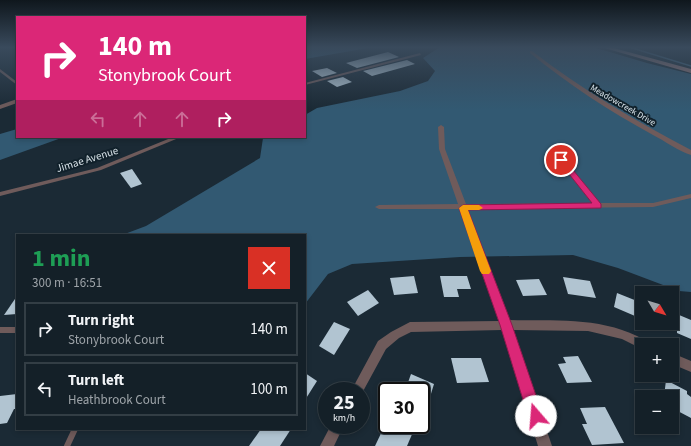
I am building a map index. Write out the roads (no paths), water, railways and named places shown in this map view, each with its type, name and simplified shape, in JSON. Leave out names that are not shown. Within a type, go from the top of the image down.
[{"type":"main road","points":[[679,68],[691,71]]},
{"type":"street","points":[[306,84],[367,68]]},
{"type":"street","name":"Meadowcreek Drive","points":[[550,68],[592,98],[691,154]]},
{"type":"street","points":[[0,70],[16,83]]},
{"type":"street","points":[[0,107],[16,101]]},
{"type":"street","points":[[441,127],[442,149],[506,325],[546,446]]},
{"type":"street","name":"Jimae Avenue","points":[[0,194],[99,169],[176,138]]},
{"type":"street","points":[[561,160],[598,206]]},
{"type":"street","points":[[379,207],[463,208],[653,206],[691,196]]},
{"type":"street","points":[[362,382],[382,345],[395,335],[410,327],[506,325],[588,326],[624,336],[635,341]]},
{"type":"street","points":[[679,361],[691,367]]},
{"type":"street","points":[[327,446],[333,434]]},
{"type":"lane","points":[[0,330],[16,330]]},
{"type":"lane","points":[[67,446],[75,430]]}]
